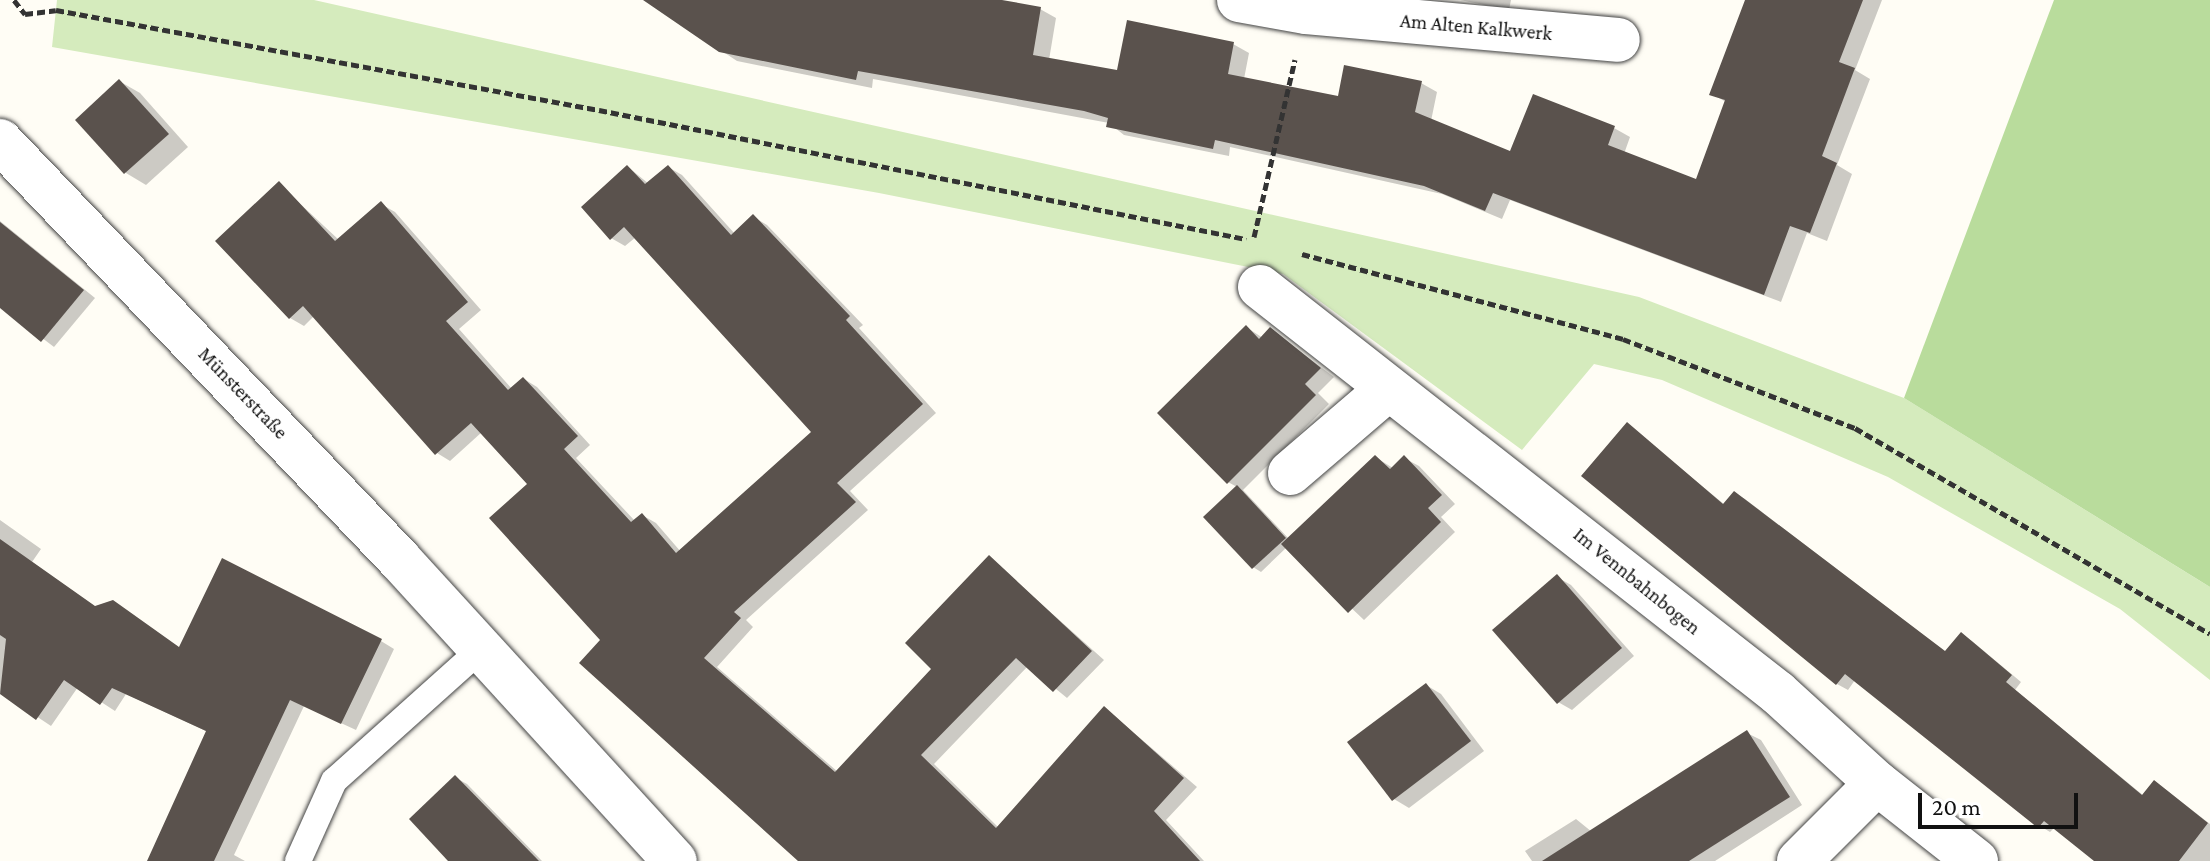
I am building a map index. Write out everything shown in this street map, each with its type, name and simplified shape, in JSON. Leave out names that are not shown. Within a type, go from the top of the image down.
[{"type":"street","name":"Am Alten Kalkwerk","points":[[1239,0],[1306,12],[1618,40]]},
{"type":"street","name":"Münsterstraße","points":[[0,141],[481,649],[675,861]]},
{"type":"street","name":"Im Vennbahnbogen","points":[[1260,287],[1778,693],[1877,783],[1976,861]]},
{"type":"street","points":[[1290,473],[1388,389]]},
{"type":"street","points":[[1799,861],[1877,783]]},
{"type":"lane","points":[[298,861],[334,781],[481,649]]},
{"type":"path","points":[[14,0],[25,14],[56,10],[615,113],[1268,245]]},
{"type":"path","points":[[1253,241],[1306,12]]},
{"type":"path","points":[[1299,253],[1623,339],[1855,428],[2210,634]]},
{"type":"green space","points":[[57,0],[314,0],[1639,297],[1904,398],[2210,587],[2210,680],[2120,609],[1888,477],[1662,380],[1594,364],[1522,450],[1283,274],[879,193],[52,47]]},
{"type":"green space","points":[[2054,0],[2210,0],[2210,587],[1904,398]]},
{"type":"building","points":[[643,0],[1002,0],[1041,7],[1033,55],[1117,70],[1127,20],[1234,42],[1228,74],[1338,96],[1344,65],[1422,81],[1415,112],[1510,151],[1533,94],[1615,126],[1608,145],[1696,179],[1725,100],[1709,95],[1745,0],[1863,0],[1839,62],[1855,68],[1822,156],[1837,163],[1810,233],[1790,226],[1764,295],[1493,193],[1485,211],[1424,186],[1215,140],[1213,149],[1106,127],[1108,118],[1084,111],[858,71],[856,80],[719,52]]},
{"type":"building","points":[[119,79],[169,134],[124,174],[75,120]]},
{"type":"building","points":[[627,165],[645,184],[668,165],[731,235],[753,214],[850,316],[846,320],[923,404],[837,483],[856,502],[734,612],[741,618],[704,658],[835,772],[931,669],[905,643],[989,555],[1092,651],[1053,692],[1016,658],[921,755],[996,828],[1104,706],[1184,778],[1154,811],[1200,861],[798,861],[579,663],[600,640],[489,518],[527,484],[471,423],[435,455],[303,306],[289,319],[215,241],[279,181],[335,241],[381,201],[468,302],[446,321],[508,390],[523,377],[578,436],[564,449],[631,522],[642,513],[676,553],[811,432],[624,227],[610,240],[581,207]]},
{"type":"building","points":[[0,222],[84,290],[41,342],[0,308]]},
{"type":"building","points":[[1246,325],[1259,339],[1270,327],[1321,368],[1305,384],[1316,395],[1227,484],[1157,413]]},
{"type":"building","points":[[1627,422],[1723,504],[1734,491],[1945,651],[1961,632],[2012,675],[2006,682],[2142,795],[2154,780],[2208,823],[2179,861],[2094,861],[2044,821],[2038,828],[1845,674],[1836,685],[1581,476]]},
{"type":"building","points":[[1375,455],[1390,469],[1404,455],[1442,495],[1428,508],[1441,522],[1348,613],[1281,544]]},
{"type":"building","points":[[1237,485],[1286,538],[1252,569],[1203,517]]},
{"type":"building","points":[[0,539],[95,606],[113,600],[179,647],[222,558],[382,639],[341,724],[290,700],[214,861],[147,861],[206,731],[112,688],[100,705],[64,680],[36,720],[0,694],[6,639],[0,635]]},
{"type":"building","points":[[1557,574],[1622,648],[1557,704],[1492,630]]},
{"type":"building","points":[[1426,683],[1471,741],[1392,801],[1347,742]]},
{"type":"building","points":[[1747,730],[1790,797],[1689,861],[1542,861]]},
{"type":"building","points":[[455,775],[539,861],[448,861],[409,819]]}]
